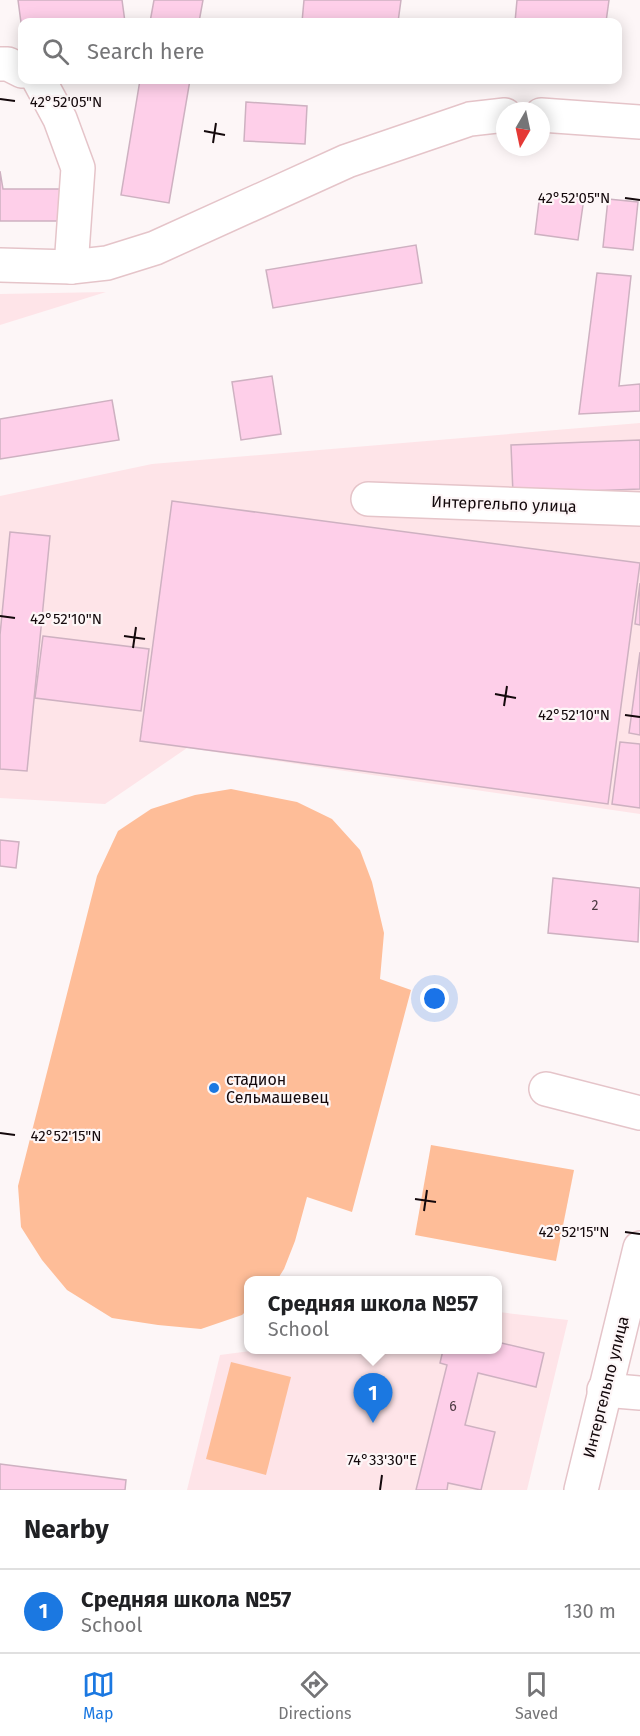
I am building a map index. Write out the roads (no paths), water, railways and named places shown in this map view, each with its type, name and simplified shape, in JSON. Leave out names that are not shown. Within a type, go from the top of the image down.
[{"type":"street","points":[[0,64],[8,64],[18,69]]},
{"type":"street","points":[[41,84],[60,119],[78,168],[71,267]]},
{"type":"street","points":[[550,115],[634,119]]},
{"type":"street","points":[[0,265],[71,267],[107,263],[155,248],[347,161],[470,119],[496,116]]},
{"type":"street","name":"Интергельпо улица","points":[[368,499],[640,509]]},
{"type":"street","points":[[546,1089],[640,1113]]},
{"type":"street","name":"Интергельпо улица","points":[[581,1490],[640,1248]]},
{"type":"street","points":[[604,1390],[640,1393]]},
{"type":"place","name":"стадион Сельмашевец","points":[[214,1088]]},
{"type":"place","name":"Средняя школа №57","points":[[373,1423]]}]
